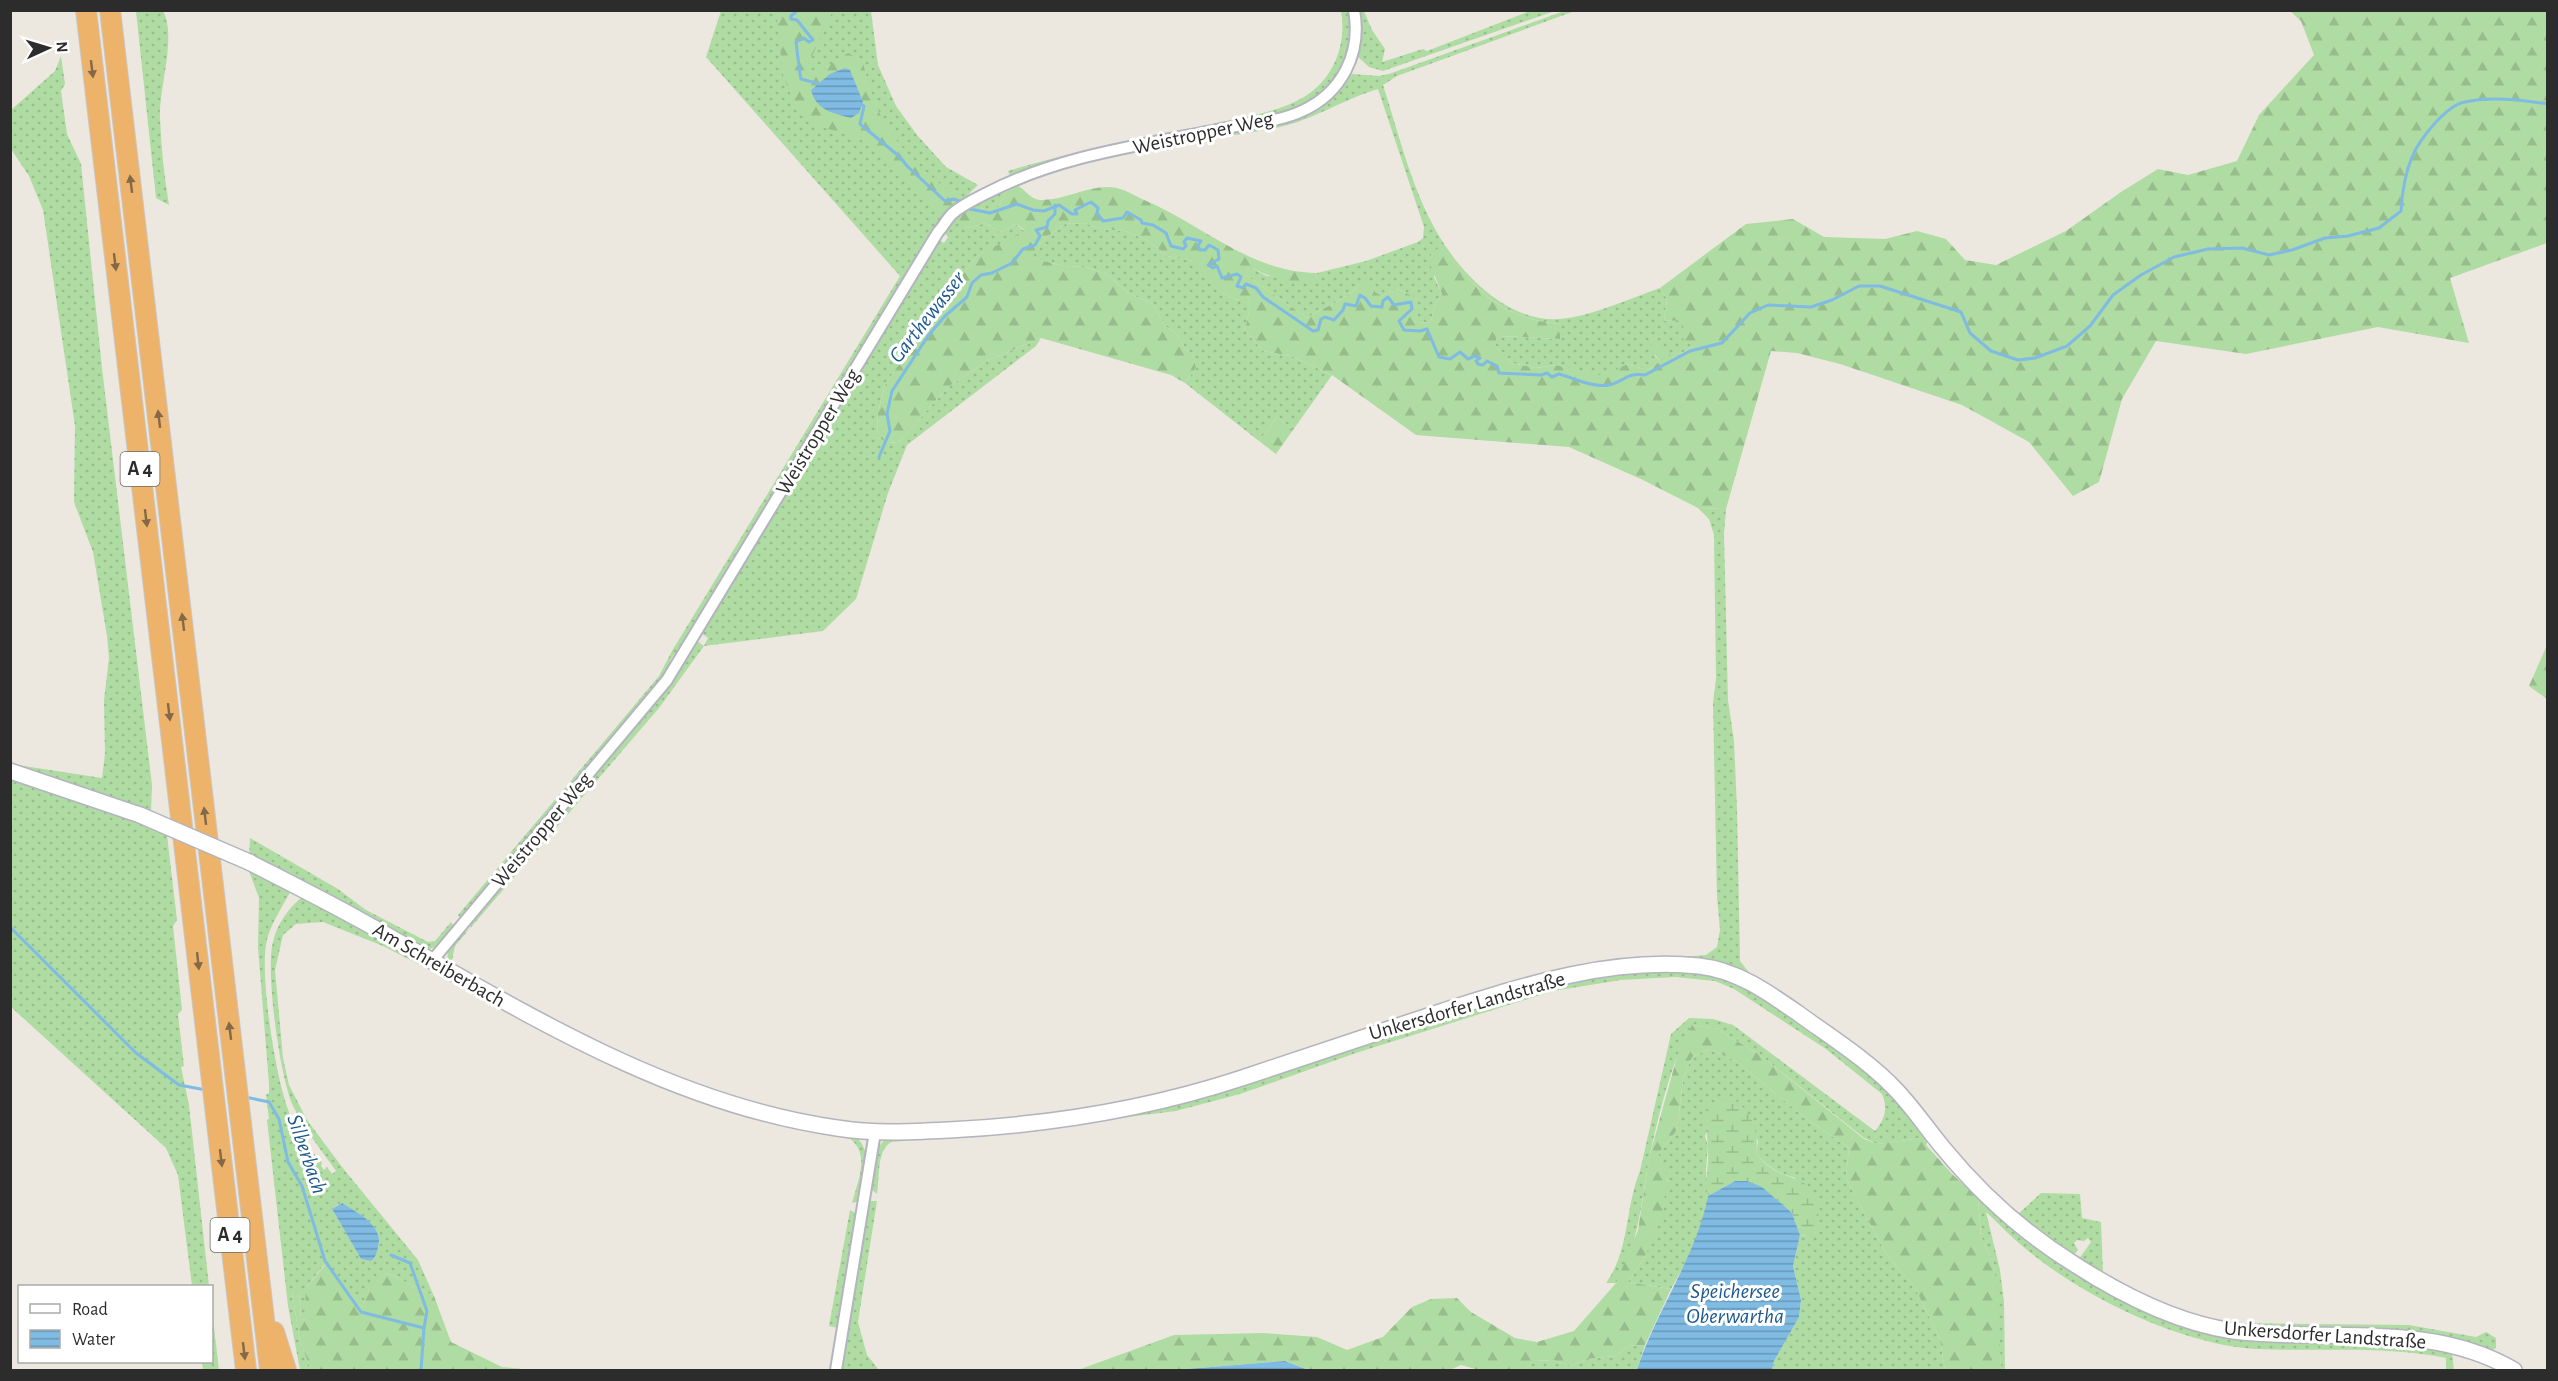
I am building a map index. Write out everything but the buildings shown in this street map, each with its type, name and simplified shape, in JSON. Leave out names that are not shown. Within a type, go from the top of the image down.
[{"type":"highway","name":"A 4","points":[[86,10],[246,1371]]},
{"type":"highway","name":"A 4","points":[[110,10],[270,1371]]},
{"type":"highway","points":[[261,1296],[286,1371]]},
{"type":"street","name":"Weistropper Weg","points":[[431,962],[667,680],[938,232],[952,215],[968,203],[1005,184],[1056,164],[1301,112],[1336,87],[1350,63],[1356,34],[1353,10]]},
{"type":"street","name":"Am Schreiberbach","points":[[10,771],[140,815],[249,862],[361,921],[431,962],[559,1031],[651,1074],[734,1104],[787,1119],[840,1129],[875,1132]]},
{"type":"street","name":"Unkersdorfer Landstraße","points":[[875,1132],[1001,1127],[1133,1106],[1237,1080],[1352,1040],[1550,979],[1621,968],[1678,965],[1708,967],[1740,977],[1759,987],[1861,1059],[1893,1087],[1949,1155],[2014,1221],[2073,1264],[2135,1299],[2193,1322],[2227,1330],[2402,1337],[2449,1344],[2497,1361],[2514,1371]]},
{"type":"street","points":[[837,1371],[875,1132]]},
{"type":"green space","points":[[136,11],[163,11],[167,22],[168,48],[160,117],[169,205],[156,198]]},
{"type":"green space","points":[[721,11],[871,11],[878,65],[896,106],[917,135],[946,167],[978,185],[934,228],[935,232],[678,655],[674,654],[670,661],[673,664],[461,919],[458,915],[659,676],[900,276],[706,57]]},
{"type":"green space","points":[[780,11],[833,11],[805,71],[814,75],[848,53],[862,60],[877,107],[891,133],[927,173],[969,206],[978,202],[985,212],[997,210],[1006,192],[1018,186],[1033,198],[1040,200],[1050,200],[1098,188],[1117,188],[1164,209],[1226,245],[1269,265],[1292,271],[1317,273],[1316,279],[1299,282],[1274,277],[1250,267],[1247,270],[1247,276],[1307,318],[1342,299],[1359,284],[1369,282],[1374,285],[1375,292],[1382,296],[1398,289],[1418,299],[1418,323],[1431,322],[1434,307],[1442,294],[1429,262],[1431,254],[1441,246],[1479,289],[1505,309],[1539,321],[1560,324],[1560,339],[1500,336],[1496,339],[1496,346],[1512,363],[1536,368],[1555,365],[1605,376],[1627,364],[1648,370],[1660,361],[1650,349],[1653,342],[1666,347],[1672,358],[1693,347],[1682,338],[1686,320],[1664,321],[1667,299],[1660,288],[1746,224],[1793,219],[1824,237],[1885,239],[1917,231],[1946,239],[1965,260],[1996,265],[2066,231],[2158,169],[2188,175],[2237,161],[2259,115],[2314,55],[2301,21],[2290,11],[2547,11],[2547,243],[2450,278],[2469,343],[2378,327],[2246,354],[2156,341],[2122,399],[2099,482],[2073,496],[2029,442],[1962,405],[1840,364],[1797,353],[1771,351],[1726,509],[1698,508],[1643,480],[1569,447],[1416,435],[1332,375],[1291,356],[1263,351],[1245,330],[1250,307],[1249,297],[1236,300],[1217,289],[1204,276],[1198,262],[1167,256],[1149,241],[1125,231],[1103,229],[1084,223],[1065,224],[1048,236],[1028,257],[1064,266],[1085,267],[1106,274],[1130,294],[1153,304],[1164,325],[1178,335],[1185,349],[1193,355],[1196,368],[1185,383],[1171,375],[1041,338],[989,360],[948,387],[899,442],[888,443],[877,437],[878,412],[885,385],[932,315],[977,256],[1025,230],[1015,224],[1000,232],[985,223],[969,228],[931,205],[884,157],[860,139],[810,123],[796,108],[783,75],[777,22]],"holes":[[[850,70],[863,102],[859,113],[851,118],[827,111]]]},
{"type":"green space","points":[[1341,11],[1349,11],[1351,24],[1351,37],[1345,61],[1339,73],[1323,93],[1305,105],[1281,114],[1063,157],[1010,177],[1008,171],[1033,164],[1084,151],[1260,114],[1304,97],[1323,81],[1336,60],[1342,36]]},
{"type":"green space","points":[[1357,11],[1364,11],[1372,30],[1385,49],[1382,62],[1423,49],[1427,51],[1530,11],[1555,11],[1383,71],[1369,67],[1358,57]]},
{"type":"green space","points":[[1564,11],[1575,11],[1397,76],[1383,85],[1421,200],[1449,252],[1469,275],[1507,306],[1524,314],[1550,319],[1584,315],[1660,288],[1667,299],[1664,321],[1687,319],[1693,347],[1672,358],[1654,355],[1660,361],[1648,370],[1627,364],[1605,377],[1555,365],[1536,368],[1512,363],[1496,346],[1496,339],[1499,336],[1559,339],[1560,324],[1521,316],[1492,300],[1467,277],[1441,247],[1434,277],[1442,294],[1434,307],[1431,322],[1418,323],[1418,299],[1398,289],[1382,296],[1359,284],[1342,299],[1307,318],[1247,276],[1247,270],[1250,267],[1267,276],[1316,279],[1317,273],[1366,261],[1418,242],[1423,238],[1424,227],[1378,89],[1280,127],[1137,152],[1057,172],[1006,192],[997,210],[985,212],[978,202],[1049,170],[1315,110],[1338,91],[1352,74],[1379,76],[1389,74]]},
{"type":"green space","points":[[61,56],[65,84],[61,91],[67,134],[81,164],[102,368],[152,785],[151,812],[167,835],[177,920],[173,926],[182,1010],[178,1014],[184,1066],[181,1067],[189,1105],[209,1285],[192,1285],[178,1175],[166,1148],[11,1007],[11,764],[102,778],[105,754],[104,700],[109,658],[107,636],[93,552],[74,502],[75,426],[43,210],[29,176],[11,149],[11,110],[55,71]]},
{"type":"green space","points":[[955,218],[969,228],[985,223],[1000,232],[1015,224],[1025,231],[977,256],[932,315],[885,385],[878,412],[877,437],[888,443],[899,442],[948,387],[989,360],[1041,338],[1036,346],[907,445],[888,493],[856,599],[823,631],[704,646],[708,638],[701,633],[909,288],[939,240],[944,243],[948,237],[944,232]]},
{"type":"green space","points":[[1084,223],[1103,229],[1125,231],[1149,241],[1167,256],[1199,262],[1204,276],[1217,289],[1236,300],[1249,297],[1250,307],[1245,330],[1263,351],[1291,356],[1332,375],[1293,430],[1277,417],[1259,441],[1185,383],[1196,368],[1193,355],[1185,349],[1178,335],[1164,325],[1153,304],[1130,294],[1106,274],[1085,267],[1064,266],[1027,257],[1048,236],[1065,224]]},
{"type":"green space","points":[[1277,417],[1293,430],[1276,454],[1259,441]]},
{"type":"green space","points":[[1698,508],[1726,509],[1724,534],[1728,700],[1734,741],[1740,961],[1751,975],[1779,992],[1893,1076],[1946,1140],[1939,1138],[1895,1084],[1858,1053],[1859,1062],[1901,1101],[1929,1137],[1877,1144],[1864,1138],[1760,1055],[1717,1029],[1692,1025],[1678,1055],[1661,1109],[1630,1254],[1616,1283],[1606,1283],[1614,1270],[1623,1243],[1671,1034],[1689,1018],[1713,1019],[1733,1025],[1875,1131],[1884,1113],[1885,1104],[1882,1094],[1826,1049],[1734,989],[1715,981],[1675,977],[1621,980],[1553,991],[1356,1053],[1240,1094],[1176,1111],[1001,1133],[891,1142],[886,1146],[881,1158],[877,1194],[871,1189],[874,1159],[880,1146],[890,1137],[1015,1129],[1151,1106],[1237,1083],[1352,1043],[1524,989],[1588,975],[1588,969],[1523,982],[1351,1036],[1236,1076],[1150,1099],[1001,1123],[880,1129],[809,1120],[701,1088],[615,1054],[561,1026],[634,1061],[702,1087],[789,1113],[849,1125],[880,1127],[1000,1121],[1150,1097],[1235,1074],[1350,1033],[1548,973],[1593,964],[1706,955],[1717,947],[1720,930],[1717,896],[1713,703],[1716,678],[1714,535],[1709,519]]},
{"type":"green space","points":[[697,641],[704,646],[659,708],[455,946],[452,960],[457,969],[561,1026],[455,971],[448,960],[448,950],[462,930],[465,933],[471,927],[468,923],[593,773],[620,744],[670,681]]},
{"type":"green space","points":[[2547,645],[2548,699],[2529,686]]},
{"type":"green space","points":[[250,838],[338,889],[366,910],[428,942],[435,941],[451,922],[454,927],[439,945],[425,951],[249,857]]},
{"type":"green space","points":[[253,869],[289,886],[291,891],[270,930],[265,950],[268,1014],[275,1059],[287,1106],[302,1145],[306,1147],[307,1145],[322,1163],[324,1170],[327,1167],[332,1174],[336,1171],[307,1131],[293,1106],[283,1072],[272,999],[271,956],[277,928],[284,916],[303,896],[604,1058],[717,1102],[787,1122],[841,1132],[857,1138],[865,1151],[866,1159],[865,1176],[859,1201],[852,1203],[861,1169],[860,1153],[850,1139],[786,1125],[732,1109],[628,1071],[383,946],[323,922],[296,924],[283,935],[275,970],[283,1058],[289,1085],[307,1120],[418,1260],[434,1296],[387,1273],[370,1287],[362,1307],[324,1265],[305,1289],[308,1319],[301,1320],[299,1292],[292,1292],[300,1341],[311,1370],[300,1370],[288,1306],[267,1120],[269,1119],[266,1095],[269,1093],[269,1084],[258,947],[259,898],[249,871]],"holes":[[[341,1203],[374,1226],[379,1240],[378,1248],[371,1261],[361,1259],[332,1209]]]},
{"type":"green space","points":[[1692,1025],[1717,1029],[1760,1055],[1864,1139],[1877,1144],[1929,1137],[1926,1145],[1978,1198],[1981,1236],[1994,1266],[1998,1297],[2001,1370],[1945,1370],[1940,1339],[1916,1290],[1885,1252],[1846,1178],[1849,1148],[1807,1119],[1736,1061],[1709,1049],[1692,1057],[1683,1079],[1677,1130],[1658,1154],[1668,1178],[1661,1218],[1645,1257],[1628,1282],[1671,1289],[1645,1345],[1629,1346],[1615,1356],[1587,1359],[1571,1366],[1553,1360],[1534,1361],[1524,1370],[1479,1370],[1461,1365],[1450,1370],[1308,1370],[1285,1361],[1175,1370],[1078,1370],[1174,1335],[1263,1333],[1317,1337],[1347,1350],[1383,1337],[1412,1307],[1431,1299],[1457,1298],[1471,1312],[1515,1338],[1537,1342],[1574,1331],[1616,1283],[1638,1230],[1649,1158],[1680,1046]]},
{"type":"green space","points":[[1709,1049],[1736,1061],[1807,1119],[1849,1148],[1846,1178],[1885,1252],[1916,1290],[1940,1339],[1945,1370],[1772,1370],[1774,1361],[1799,1317],[1801,1300],[1793,1266],[1800,1235],[1807,1236],[1795,1178],[1773,1169],[1756,1153],[1758,1141],[1732,1098],[1718,1103],[1705,1136],[1708,1146],[1706,1169],[1708,1196],[1703,1221],[1690,1255],[1671,1289],[1628,1282],[1645,1257],[1668,1179],[1658,1154],[1677,1130],[1683,1079],[1692,1057]]},
{"type":"green space","points":[[1732,1098],[1749,1115],[1755,1129],[1756,1153],[1766,1164],[1800,1181],[1816,1195],[1819,1208],[1817,1228],[1807,1236],[1800,1235],[1792,1213],[1747,1181],[1735,1181],[1708,1196],[1706,1104]]},
{"type":"green space","points":[[2041,1193],[2080,1194],[2082,1218],[2101,1222],[2103,1274],[2169,1307],[2229,1323],[2409,1325],[2476,1337],[2486,1332],[2496,1338],[2496,1348],[2488,1353],[2229,1327],[2137,1297],[2079,1259],[2091,1242],[2088,1238],[2084,1241],[2077,1240],[2074,1243],[2078,1250],[2073,1256],[2016,1216]]},
{"type":"green space","points":[[1978,1198],[2164,1317],[2400,1340],[2452,1353],[2454,1370],[2446,1370],[2446,1358],[2422,1354],[2375,1350],[2256,1349],[2227,1346],[2166,1328],[2104,1301],[2049,1267],[1986,1212],[2000,1270],[2004,1302],[2005,1370],[2001,1370],[1994,1266],[1981,1236]]},
{"type":"green space","points":[[869,1201],[877,1201],[858,1322],[867,1355],[879,1370],[841,1370]]},
{"type":"green space","points":[[850,1210],[857,1214],[838,1328],[829,1326]]},
{"type":"green space","points":[[325,1265],[362,1307],[370,1286],[387,1273],[434,1296],[451,1342],[502,1367],[531,1370],[311,1370],[300,1341],[292,1292],[299,1291],[301,1320],[307,1319],[305,1289]]},
{"type":"green space","points":[[213,1319],[219,1370],[203,1370],[202,1363],[213,1363]]},
{"type":"green space","points":[[1645,1345],[1637,1370],[1524,1370],[1534,1361],[1553,1360],[1571,1366],[1587,1359],[1615,1356],[1629,1346]]},
{"type":"water","points":[[845,68],[850,70],[863,102],[859,113],[851,118],[826,110],[813,97],[811,90],[830,74]]},
{"type":"water","name":"Speichersee Oberwartha","points":[[1735,1181],[1747,1181],[1762,1187],[1792,1213],[1800,1235],[1793,1266],[1801,1300],[1799,1317],[1774,1361],[1772,1370],[1637,1370],[1654,1326],[1695,1241],[1708,1196]]},
{"type":"water","points":[[342,1203],[369,1221],[378,1233],[378,1248],[371,1261],[361,1259],[332,1209]]},
{"type":"water","points":[[1285,1361],[1308,1370],[1175,1370]]},
{"type":"waterway","points":[[798,10],[791,16],[791,19],[797,20],[813,40],[809,42],[804,38],[796,42],[801,79],[820,84]]},
{"type":"waterway","points":[[970,209],[990,213],[1017,204],[1044,211],[1059,205],[1072,214],[1077,214],[1075,210],[1091,202],[1098,208],[1097,213],[1103,221],[1123,218],[1127,212],[1141,220],[1142,223],[1153,225],[1166,233],[1171,246],[1183,249],[1187,238],[1201,241],[1198,245],[1200,250],[1205,250],[1209,245],[1218,250],[1219,259],[1208,265],[1213,268],[1217,266],[1222,278],[1237,274],[1241,277],[1237,286],[1243,288],[1246,284],[1256,288],[1263,297],[1313,331],[1318,330],[1321,319],[1325,317],[1334,320],[1345,304],[1356,306],[1360,295],[1371,306],[1382,307],[1383,301],[1388,297],[1394,305],[1411,302],[1412,309],[1399,321],[1404,330],[1427,329],[1439,357],[1450,359],[1460,352],[1468,359],[1475,356],[1480,358],[1476,361],[1478,364],[1483,365],[1487,361],[1497,366],[1499,373],[1541,375],[1547,373],[1552,377],[1559,374],[1597,385],[1614,384],[1629,376],[1645,375],[1690,351],[1722,343],[1750,313],[1768,305],[1811,307],[1832,300],[1859,286],[1880,286],[1961,312],[1970,333],[1991,351],[2018,360],[2035,358],[2067,346],[2090,326],[2113,295],[2141,275],[2174,257],[2208,249],[2242,248],[2269,255],[2292,250],[2325,238],[2348,236],[2379,228],[2401,211],[2407,170],[2421,142],[2434,124],[2450,109],[2458,105],[2475,100],[2496,99],[2548,104]]},
{"type":"waterway","points":[[858,103],[864,106],[860,124],[900,157],[945,201],[954,199],[959,201]]},
{"type":"waterway","name":"Garthewasser","points":[[879,457],[890,431],[887,414],[892,391],[928,336],[945,316],[967,297],[972,283],[981,275],[992,273],[1012,263],[1023,249],[1035,245],[1040,236],[1036,230],[1047,227],[1048,221],[1055,214],[1055,205]]},
{"type":"waterway","name":"Silberbach","points":[[10,927],[136,1053],[179,1085],[206,1090]]},
{"type":"waterway","name":"Silberbach","points":[[245,1097],[269,1102],[279,1119],[288,1162],[302,1186],[325,1261],[361,1312],[424,1328],[421,1370]]},
{"type":"waterway","points":[[391,1255],[410,1263],[427,1311],[424,1328]]}]
